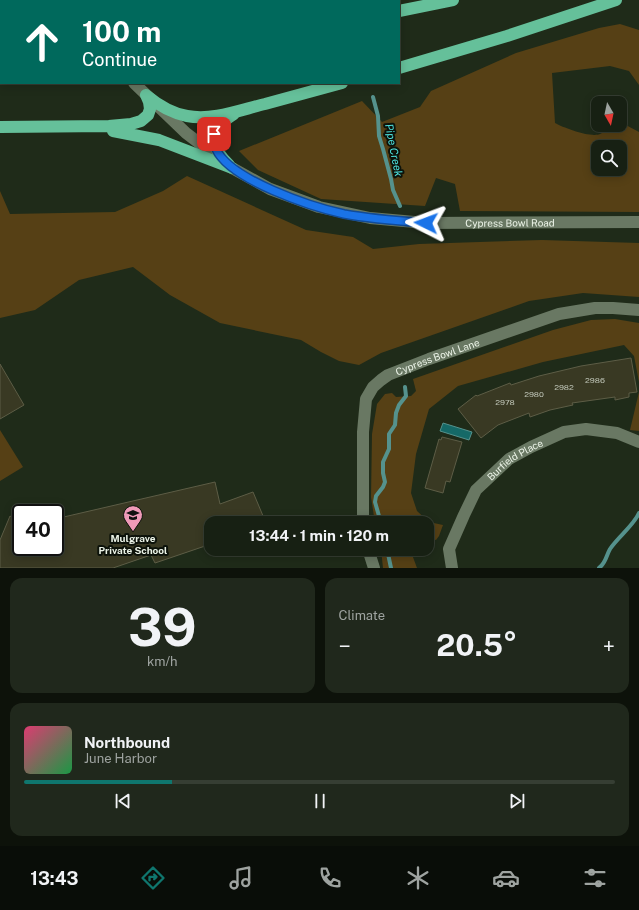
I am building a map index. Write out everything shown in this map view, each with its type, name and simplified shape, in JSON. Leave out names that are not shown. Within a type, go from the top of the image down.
[{"type":"highway","points":[[400,11],[452,0]]},
{"type":"highway","points":[[400,68],[508,36],[616,0]]},
{"type":"highway","points":[[146,95],[164,108],[174,113],[187,116],[210,117],[243,110],[338,84]]},
{"type":"highway","points":[[0,127],[121,126],[131,124],[141,121],[148,115],[150,102],[146,95]]},
{"type":"highway","points":[[232,168],[219,155],[213,141],[214,134],[222,122],[243,110]]},
{"type":"highway","points":[[78,126],[124,132],[159,140],[232,168]]},
{"type":"street","name":"Cypress Bowl Road","points":[[135,84],[186,133],[232,168],[270,189],[294,199],[344,213],[370,218],[426,223],[639,222]]},
{"type":"street","name":"Cypress Bowl Lane","points":[[364,516],[363,432],[366,399],[373,387],[381,380],[428,359],[559,314],[595,308],[639,310]]},
{"type":"street","name":"Burfield Place","points":[[452,568],[449,549],[476,490],[510,459],[531,447],[564,432],[586,429],[617,433],[639,442]]},
{"type":"street","points":[[370,556],[374,568]]},
{"type":"shaded area","points":[[620,24],[639,30],[639,85],[629,71],[610,66],[552,73],[555,123],[571,130],[590,135],[596,135],[603,132],[627,132],[627,126],[639,132],[639,212],[460,211],[455,184],[436,178],[425,206],[321,199],[258,170],[239,151],[362,101],[382,122],[420,107],[431,91],[516,53],[599,28]]},
{"type":"shaded area","points":[[187,176],[306,230],[353,237],[373,249],[419,244],[542,240],[639,243],[639,297],[583,293],[529,301],[381,353],[359,365],[339,361],[301,340],[220,323],[170,295],[133,267],[79,280],[35,310],[0,318],[0,191],[10,214],[115,212],[163,191]]},
{"type":"shaded area","points":[[615,319],[639,323],[639,382],[634,356],[624,345],[543,362],[458,386],[429,409],[416,454],[411,493],[417,511],[422,516],[374,516],[371,497],[372,434],[377,404],[385,394],[392,393],[396,397],[411,396],[416,391],[413,379],[553,330],[591,320]]},
{"type":"shaded area","points":[[639,392],[639,431],[630,430]]},
{"type":"shaded area","points":[[0,430],[23,467],[0,481]]},
{"type":"shaded area","points":[[434,523],[443,525],[436,540],[434,540]]},
{"type":"shaded area","points":[[382,556],[413,556],[417,568],[383,568]]},
{"type":"water","points":[[443,423],[472,432],[469,440],[440,431]]},
{"type":"building","points":[[631,358],[637,392],[629,393],[629,397],[615,400],[615,397],[572,403],[573,405],[550,410],[530,417],[529,413],[498,425],[481,438],[458,409],[476,395],[477,396],[510,383],[511,385],[539,376],[581,366]]},
{"type":"building","points":[[0,364],[24,405],[0,419]]},
{"type":"building","points":[[442,437],[462,442],[450,482],[446,481],[443,493],[425,488],[439,439],[441,440]]},
{"type":"building","name":"Mulgrave Private School","points":[[215,482],[220,504],[253,492],[263,516],[204,516],[204,546],[155,563],[151,555],[113,568],[0,568],[0,540],[10,516],[12,517],[12,556],[64,556],[64,517]]},
{"type":"waterway","name":"Pipe Creek","points":[[373,97],[378,116],[379,136],[393,190],[400,206]]},
{"type":"waterway","name":"Pipe Creek","points":[[379,516],[375,502],[376,496],[385,482],[383,462],[389,449],[389,434],[395,425],[396,413],[399,405],[406,396],[405,387]]},
{"type":"waterway","name":"Pipe Creek","points":[[599,568],[605,562],[610,549],[637,518],[639,513]]},
{"type":"waterway","name":"Pipe Creek","points":[[388,556],[391,568]]},
{"type":"place","name":"Mulgrave Private School","points":[[133,532]]},
{"type":"route","points":[[214,134],[213,141],[216,149],[225,162],[252,180],[270,189],[306,203],[344,213],[370,218],[426,223]]}]
